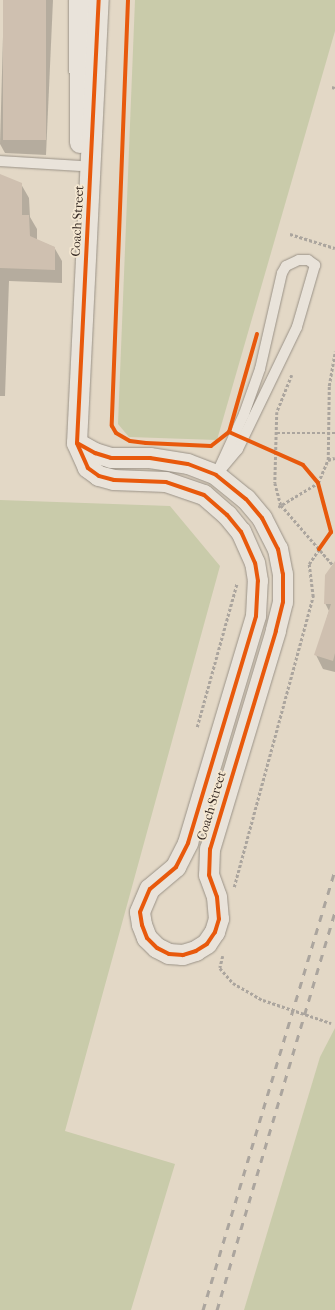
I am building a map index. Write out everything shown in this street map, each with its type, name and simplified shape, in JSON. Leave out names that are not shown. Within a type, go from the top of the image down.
[{"type":"street","name":"Coach Street","points":[[78,0],[85,166]]},
{"type":"street","name":"Coach Street","points":[[77,443],[95,453],[111,458],[150,458],[173,461],[188,464],[216,475],[246,499],[270,532],[278,549],[283,574],[283,602],[210,850],[209,875],[217,897],[219,919],[215,932],[207,944],[196,951],[183,955],[169,954],[157,948],[147,938],[142,925],[140,912],[150,889],[176,867],[188,843],[256,616],[258,599],[255,563],[247,544],[227,515],[204,495],[166,482],[114,480],[99,476],[88,468],[77,443],[81,355],[85,166],[99,0]]},
{"type":"street","points":[[204,495],[216,475]]},
{"type":"lane","points":[[0,161],[85,166]]},
{"type":"lane","points":[[299,260],[312,262],[315,265],[297,327],[238,449],[216,475],[244,414],[260,369],[286,266],[299,260]]},
{"type":"path","points":[[290,234],[335,248]]},
{"type":"path","points":[[328,460],[329,386],[335,352]]},
{"type":"path","points":[[294,370],[277,412],[275,483],[281,505],[333,565]]},
{"type":"path","points":[[277,433],[335,433]]},
{"type":"path","points":[[270,451],[283,457]]},
{"type":"path","points":[[313,477],[320,490]]},
{"type":"path","points":[[232,896],[313,597],[309,564],[323,544]]},
{"type":"path","points":[[224,953],[220,968],[233,983],[263,1000],[331,1023]]},
{"type":"green space","points":[[135,0],[335,0],[335,31],[217,440],[129,437],[118,424]]},
{"type":"green space","points":[[0,500],[170,506],[220,566],[65,1131],[175,1164],[131,1310],[0,1310]]},
{"type":"green space","points":[[335,1028],[335,1310],[244,1310],[320,1057]]},
{"type":"building","points":[[3,0],[46,0],[46,140],[3,140]]},
{"type":"building","points":[[0,174],[22,183],[22,215],[29,215],[30,236],[55,247],[55,270],[0,268]]},
{"type":"building","points":[[335,561],[335,653],[333,661],[314,655],[331,604],[324,604],[325,575]]},
{"type":"railway","points":[[203,1310],[335,869]]},
{"type":"railway","points":[[217,1310],[335,912]]},
{"type":"cycle path","points":[[77,443],[95,453],[111,458],[150,458],[188,464],[216,475],[246,499],[262,518],[278,549],[283,574],[283,602],[276,631],[210,849],[209,875],[217,897],[219,919],[215,932],[207,944],[196,951],[183,955],[169,954],[157,948],[147,938],[142,925],[140,912],[150,889],[176,867],[188,843],[256,616],[258,581],[255,563],[241,532],[227,515],[204,495],[166,482],[114,480],[99,476],[88,468],[77,443],[99,0]]},
{"type":"cycle path","points":[[128,0],[112,426],[116,433],[130,441],[146,443],[211,446],[229,432]]},
{"type":"cycle path","points":[[257,334],[229,432],[303,465],[318,483],[331,532],[319,549]]}]
